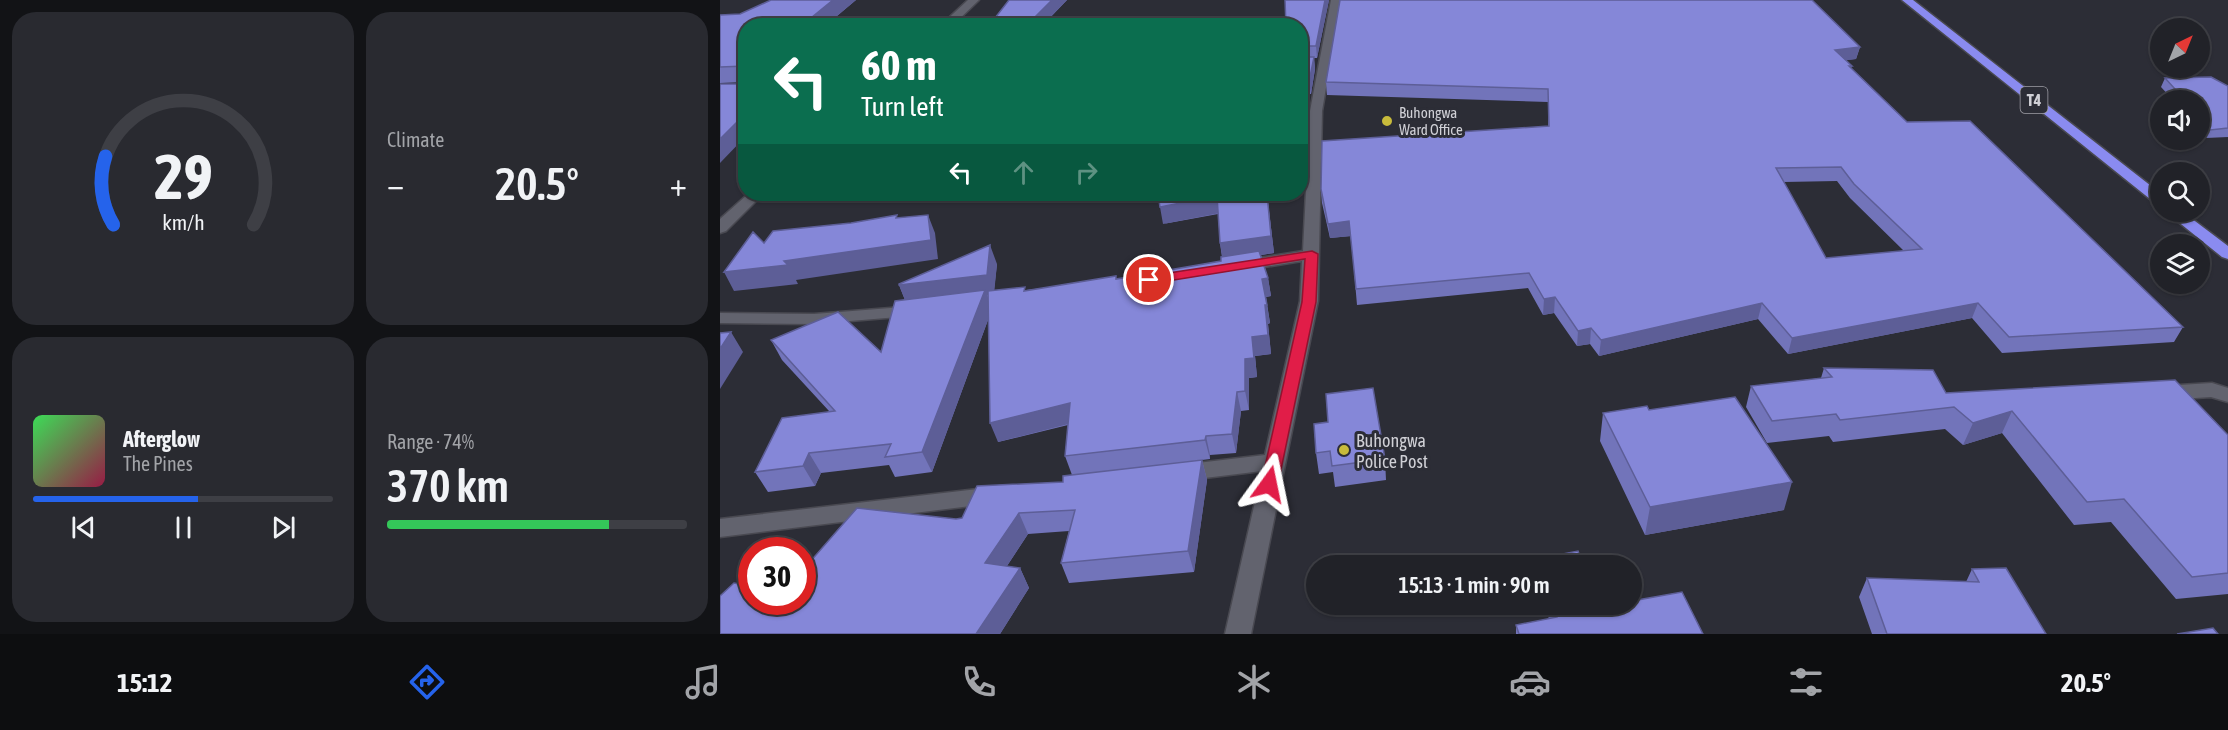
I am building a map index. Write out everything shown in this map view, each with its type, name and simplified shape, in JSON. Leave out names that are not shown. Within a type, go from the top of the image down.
[{"type":"highway","name":"T4","points":[[1907,0],[2150,192]]},
{"type":"highway","points":[[2187,222],[2228,254]]},
{"type":"street","points":[[954,18],[974,0]]},
{"type":"street","points":[[1238,634],[1309,302],[1318,63],[1336,0]]},
{"type":"street","points":[[720,228],[749,201]]},
{"type":"street","points":[[1219,269],[1312,254]]},
{"type":"street","points":[[720,318],[873,316],[930,310]]},
{"type":"street","points":[[2141,394],[2212,390],[2228,395]]},
{"type":"street","points":[[1154,476],[1274,462]]},
{"type":"street","points":[[720,528],[1012,493]]},
{"type":"building","points":[[771,0],[833,0],[811,18],[738,18],[738,66],[720,67],[720,15],[740,14]]},
{"type":"building","points":[[1009,0],[1052,0],[1034,18],[995,18]]},
{"type":"building","points":[[1285,0],[1325,0],[1316,46],[1308,46],[1308,18],[1286,18]]},
{"type":"building","points":[[1340,0],[1812,0],[1860,47],[1835,50],[1907,122],[1970,121],[2183,327],[2009,337],[1978,303],[1792,338],[1762,303],[1601,340],[1591,328],[1578,331],[1555,297],[1544,299],[1529,273],[1356,289],[1349,221],[1328,224],[1321,189],[1322,141],[1549,126],[1548,89],[1326,82]],"holes":[[[1841,167],[1854,184],[1922,249],[1826,258],[1776,168]]]},
{"type":"building","points":[[1308,57],[1314,57],[1309,82]]},
{"type":"building","points":[[2210,77],[2228,86],[2228,128],[2210,130],[2210,90],[2176,90],[2165,78]]},
{"type":"building","points":[[720,84],[738,84],[738,121],[720,139]]},
{"type":"building","points":[[1159,201],[1191,201],[1160,207]]},
{"type":"building","points":[[1217,201],[1268,201],[1271,236],[1220,243]]},
{"type":"building","points":[[897,215],[896,218],[928,215],[931,240],[784,261],[788,265],[724,272],[753,232],[764,243],[773,231],[851,223]]},
{"type":"building","points":[[990,245],[987,275],[899,285],[899,284]]},
{"type":"building","points":[[1259,251],[1268,278],[1262,279],[1267,305],[1265,305],[1268,335],[1252,337],[1254,358],[1245,359],[1245,391],[1237,392],[1232,434],[1206,436],[1205,440],[1065,456],[1070,403],[990,423],[988,291],[1025,287],[1024,291],[1116,276],[1116,279],[1221,261],[1221,257]]},
{"type":"building","points":[[985,290],[922,452],[885,457],[891,444],[809,453],[803,466],[755,472],[782,418],[835,411],[771,340],[838,312],[881,352],[895,301]]},
{"type":"building","points":[[731,332],[720,349],[720,333]]},
{"type":"building","points":[[1824,368],[1933,370],[1946,393],[2175,380],[2228,435],[2228,573],[2192,577],[2124,499],[2087,502],[2012,411],[1973,423],[1954,407],[1840,420],[1836,414],[1772,421],[1751,386],[1832,377]]},
{"type":"building","points":[[1373,388],[1385,459],[1332,466],[1330,451],[1316,453],[1314,424],[1328,422],[1326,394]]},
{"type":"building","points":[[1735,397],[1792,482],[1650,507],[1603,413],[1647,406],[1649,410]]},
{"type":"building","points":[[1202,460],[1188,551],[1061,563],[1075,510],[1019,513],[985,563],[1020,568],[976,634],[720,634],[720,596],[734,583],[738,584],[738,615],[816,615],[816,555],[857,508],[956,519],[962,518],[977,486],[1063,482],[1063,476]]},
{"type":"building","points":[[1578,551],[1579,555],[1557,555]]},
{"type":"building","points":[[2006,568],[2046,634],[1887,634],[1867,578],[1979,582],[1972,569]]},
{"type":"building","points":[[1682,592],[1703,634],[1519,634],[1516,625],[1557,617],[1556,615],[1642,615],[1642,599]]},
{"type":"building","points":[[2213,628],[2218,634],[2177,634]]},
{"type":"place","name":"Buhongwa Ward Office","points":[[1387,121]]},
{"type":"place","name":"Buhongwa Police Post","points":[[1344,450]]},
{"type":"route","points":[[1149,280],[1312,254],[1309,302],[1296,370],[1269,484]]}]
